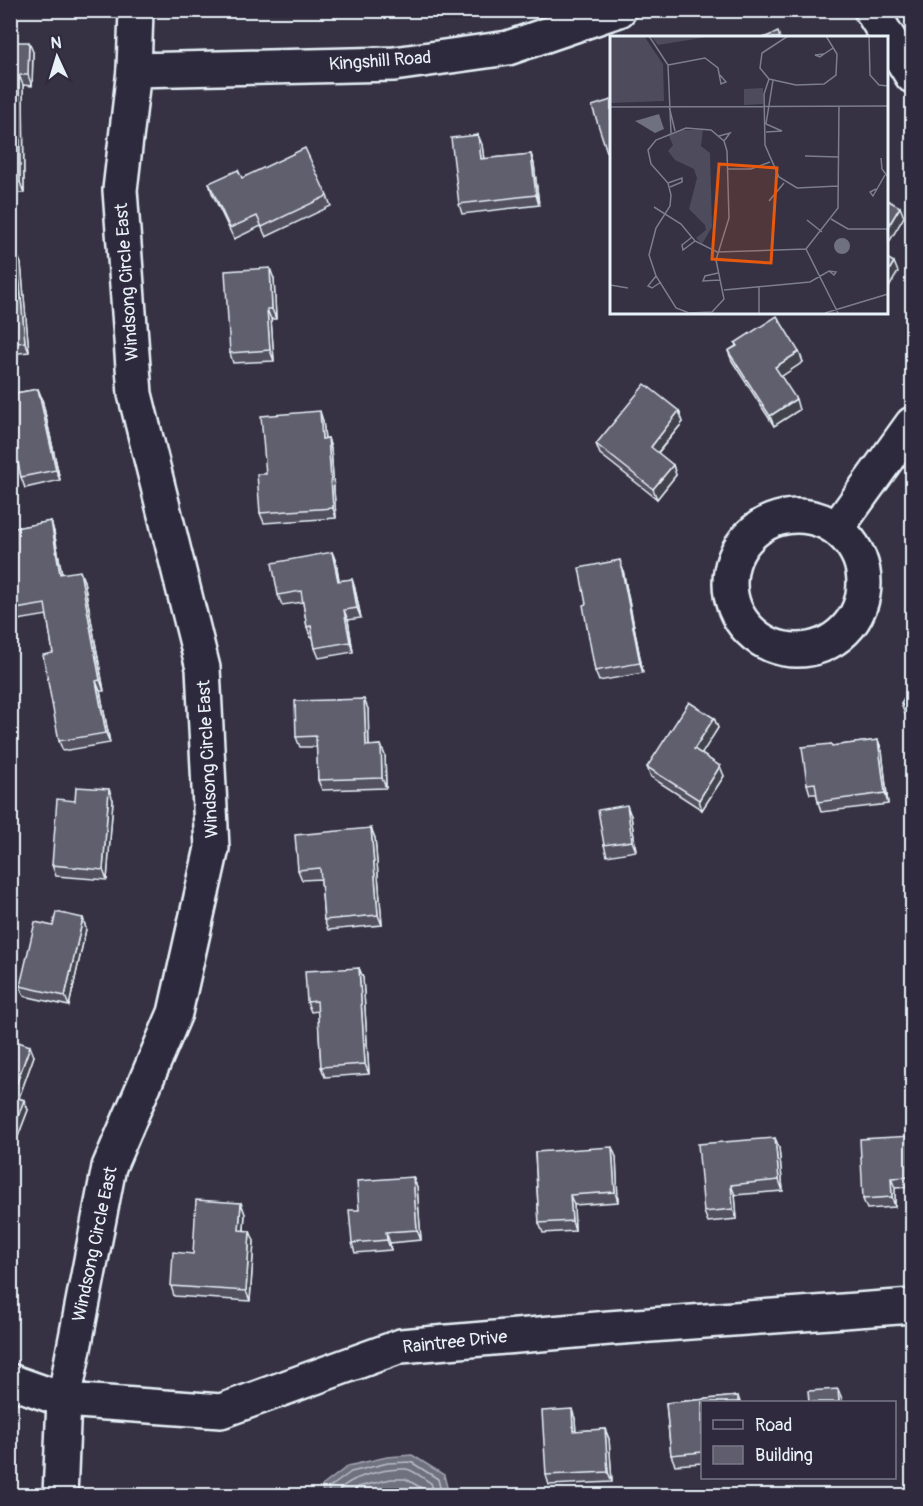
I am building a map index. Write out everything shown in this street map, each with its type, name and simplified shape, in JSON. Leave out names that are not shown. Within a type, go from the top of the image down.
[{"type":"street","name":"Windsong Circle East","points":[[60,1496],[64,1400],[109,1167],[175,1012],[212,848],[203,668],[135,394],[120,190],[134,70],[136,10]]},
{"type":"street","name":"Kingshill Road","points":[[134,70],[394,64],[508,48],[619,10]]},
{"type":"street","points":[[871,10],[912,76]]},
{"type":"street","points":[[837,528],[912,424]]},
{"type":"street","points":[[793,516],[816,519],[837,528],[852,543],[861,562],[864,584],[861,604],[851,623],[836,638],[826,643],[817,647],[795,650],[774,646],[754,635],[739,618],[731,596],[730,573],[737,552],[751,533],[771,521],[793,516]]},
{"type":"street","name":"Raintree Drive","points":[[10,1381],[64,1400],[221,1411],[401,1346],[912,1306]]},
{"type":"water","points":[[412,1455],[444,1475],[449,1495],[323,1495],[322,1486],[348,1466],[387,1457]]},
{"type":"building","points":[[10,10],[12,10],[11,42],[29,42],[28,75],[19,75],[20,182],[10,183]]},
{"type":"building","points":[[778,32],[779,36],[768,36]]},
{"type":"building","points":[[610,100],[610,161],[592,106]]},
{"type":"building","points":[[478,135],[481,159],[531,154],[536,195],[459,204],[451,138]]},
{"type":"building","points":[[305,148],[327,196],[262,227],[257,216],[230,228],[209,183],[238,170],[242,178]]},
{"type":"building","points":[[887,200],[900,207],[887,229]]},
{"type":"building","points":[[17,254],[25,342],[10,344],[10,255]]},
{"type":"building","points":[[887,258],[894,262],[887,274]]},
{"type":"building","points":[[270,268],[272,309],[267,309],[270,350],[230,353],[225,271]]},
{"type":"building","points":[[777,316],[799,352],[775,367],[796,399],[770,416],[728,351],[737,346],[735,343]]},
{"type":"building","points":[[645,384],[679,411],[651,447],[673,465],[653,489],[596,444]]},
{"type":"building","points":[[38,389],[56,470],[21,477],[15,448],[10,449],[10,394]]},
{"type":"building","points":[[320,411],[322,439],[328,438],[333,508],[260,513],[257,474],[266,474],[261,416]]},
{"type":"building","points":[[51,521],[60,574],[80,571],[100,680],[96,681],[106,733],[59,741],[43,655],[53,653],[45,604],[10,610],[10,529]]},
{"type":"building","points":[[332,552],[338,581],[352,579],[357,608],[344,610],[350,642],[315,648],[311,626],[307,627],[301,591],[278,595],[272,563]]},
{"type":"building","points":[[620,560],[640,663],[595,671],[579,568]]},
{"type":"building","points":[[912,685],[912,711],[901,704]]},
{"type":"building","points":[[364,699],[366,746],[381,745],[382,778],[318,780],[316,736],[296,737],[295,701]]},
{"type":"building","points":[[689,702],[714,718],[694,749],[720,766],[699,800],[647,767]]},
{"type":"building","points":[[878,740],[885,793],[818,802],[815,783],[807,784],[802,747]]},
{"type":"building","points":[[76,787],[109,789],[103,870],[52,865],[57,799],[75,801]]},
{"type":"building","points":[[627,805],[632,841],[604,845],[598,810]]},
{"type":"building","points":[[371,828],[378,915],[324,920],[320,868],[298,870],[295,835]]},
{"type":"building","points":[[56,912],[83,918],[65,996],[20,986],[35,922],[53,926]]},
{"type":"building","points":[[359,968],[365,1064],[321,1067],[317,1001],[307,1002],[305,971]]},
{"type":"building","points":[[10,1039],[30,1046],[12,1096],[24,1100],[12,1133],[10,1133]]},
{"type":"building","points":[[912,1136],[912,1177],[891,1178],[892,1197],[863,1199],[860,1139]]},
{"type":"building","points":[[775,1138],[779,1180],[731,1185],[733,1209],[704,1212],[698,1144]]},
{"type":"building","points":[[612,1147],[615,1192],[570,1195],[572,1221],[539,1223],[535,1152]]},
{"type":"building","points":[[413,1177],[417,1230],[386,1232],[387,1240],[352,1243],[349,1210],[359,1210],[357,1181]]},
{"type":"building","points":[[196,1200],[241,1203],[239,1230],[250,1231],[246,1291],[171,1286],[173,1252],[193,1254]]},
{"type":"building","points":[[838,1389],[839,1401],[809,1401],[808,1391]]},
{"type":"building","points":[[738,1396],[738,1401],[701,1401],[701,1452],[671,1455],[666,1403]]},
{"type":"building","points":[[572,1409],[573,1431],[605,1429],[608,1472],[546,1475],[542,1411]]},
{"type":"building","points":[[226,1490],[226,1496],[177,1496]]}]
